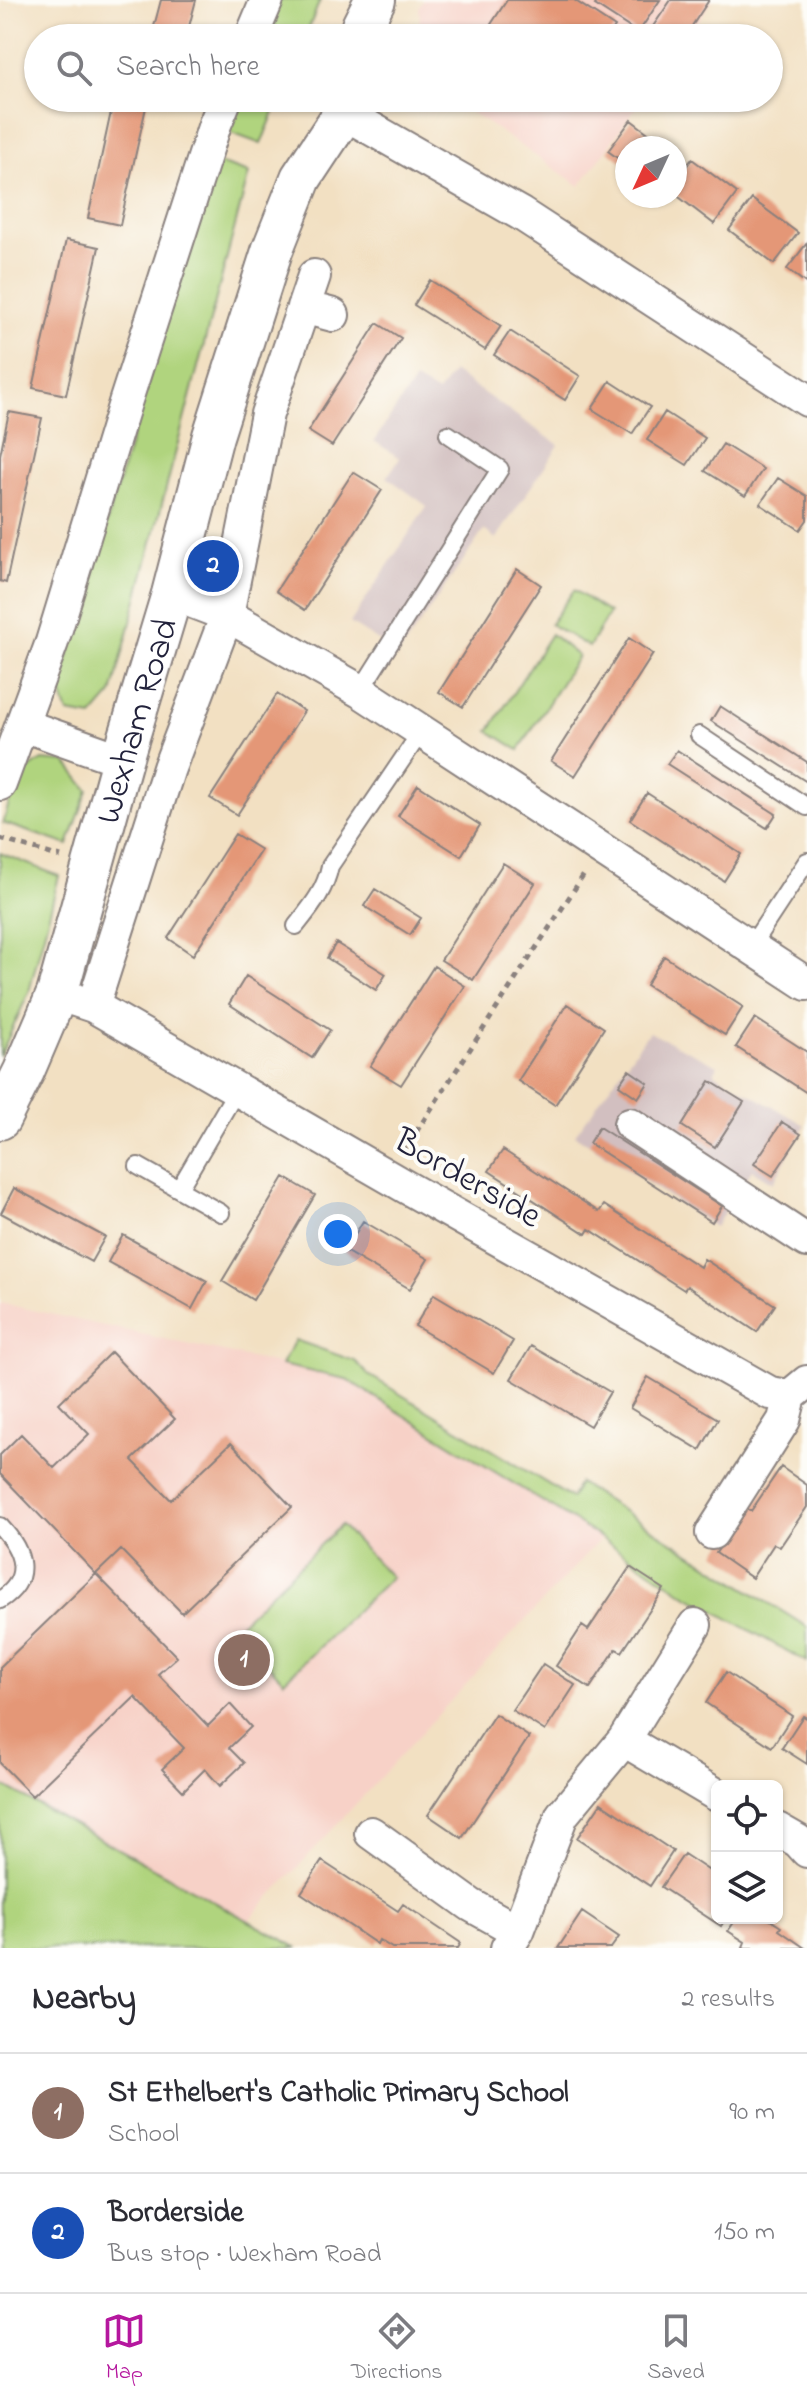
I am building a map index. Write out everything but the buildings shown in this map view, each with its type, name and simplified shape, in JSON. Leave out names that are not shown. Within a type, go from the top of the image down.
[{"type":"street","points":[[257,24],[267,0]]},
{"type":"street","points":[[363,24],[375,0]]},
{"type":"street","points":[[0,784],[52,642],[220,112]]},
{"type":"street","name":"Wexham Road","points":[[0,1119],[24,1071],[75,1000],[92,867],[172,594],[213,436],[272,251],[301,178],[341,112]]},
{"type":"street","points":[[355,112],[521,214],[807,400]]},
{"type":"street","points":[[75,1000],[227,615],[267,414],[318,311],[314,276]]},
{"type":"street","points":[[172,594],[227,615],[360,691],[807,984]]},
{"type":"street","points":[[23,725],[122,760]]},
{"type":"street","name":"Borderside","points":[[75,1000],[238,1088],[770,1393],[799,1389]]},
{"type":"street","points":[[630,1124],[807,1241]]},
{"type":"street","points":[[712,1533],[784,1420],[799,1389]]},
{"type":"street","points":[[371,1833],[471,1905],[512,1940],[562,1815],[624,1740],[695,1625]]},
{"type":"street","points":[[624,1740],[711,1791]]},
{"type":"street","points":[[783,1832],[798,1841],[807,1851]]},
{"type":"lane","points":[[360,691],[500,469],[448,434]]},
{"type":"lane","points":[[296,926],[326,885],[330,866],[421,732]]},
{"type":"lane","points":[[699,735],[807,807]]},
{"type":"lane","points":[[751,946],[807,861]]},
{"type":"lane","points":[[179,1189],[238,1088]]},
{"type":"lane","points":[[138,1166],[221,1213]]},
{"type":"lane","points":[[0,1526],[21,1554],[22,1571],[17,1585],[0,1600]]},
{"type":"path","points":[[0,839],[92,867]]},
{"type":"path","points":[[387,1176],[601,849]]},
{"type":"shaded area","points":[[423,0],[713,0],[696,24],[420,24],[419,8]]},
{"type":"shaded area","points":[[471,112],[633,112],[580,186]]},
{"type":"shaded area","points":[[453,372],[559,445],[496,539],[484,530],[399,654],[350,623],[427,506],[387,477],[400,458],[374,441],[415,380],[438,393]]},
{"type":"shaded area","points":[[649,1032],[718,1065],[714,1073],[805,1125],[773,1183],[752,1170],[715,1227],[575,1135]]},
{"type":"shaded area","points":[[0,1303],[346,1379],[601,1538],[248,1921],[0,1784]]},
{"type":"green space","points":[[278,0],[320,0],[311,24],[268,24]]},
{"type":"green space","points":[[231,112],[274,112],[261,144],[223,130]]},
{"type":"green space","points":[[212,161],[249,173],[112,694],[92,717],[68,713],[59,687]]},
{"type":"green space","points":[[574,590],[609,613],[589,647],[550,624]]},
{"type":"green space","points":[[551,634],[578,656],[519,750],[489,731]]},
{"type":"green space","points":[[42,760],[66,762],[88,790],[68,845],[3,823],[17,777]]},
{"type":"green space","points":[[0,853],[59,876],[29,992],[0,1056]]},
{"type":"green space","points":[[295,1340],[355,1361],[369,1375],[571,1498],[579,1483],[807,1627],[807,1662],[686,1595],[601,1538],[346,1379],[281,1365]]},
{"type":"green space","points":[[341,1525],[391,1577],[284,1681],[234,1629]]},
{"type":"green space","points":[[0,1784],[298,1948],[0,1948]]},
{"type":"place","name":"Borderside","points":[[213,566]]},
{"type":"place","name":"St Ethelbert's Catholic Primary School","points":[[244,1660]]}]
